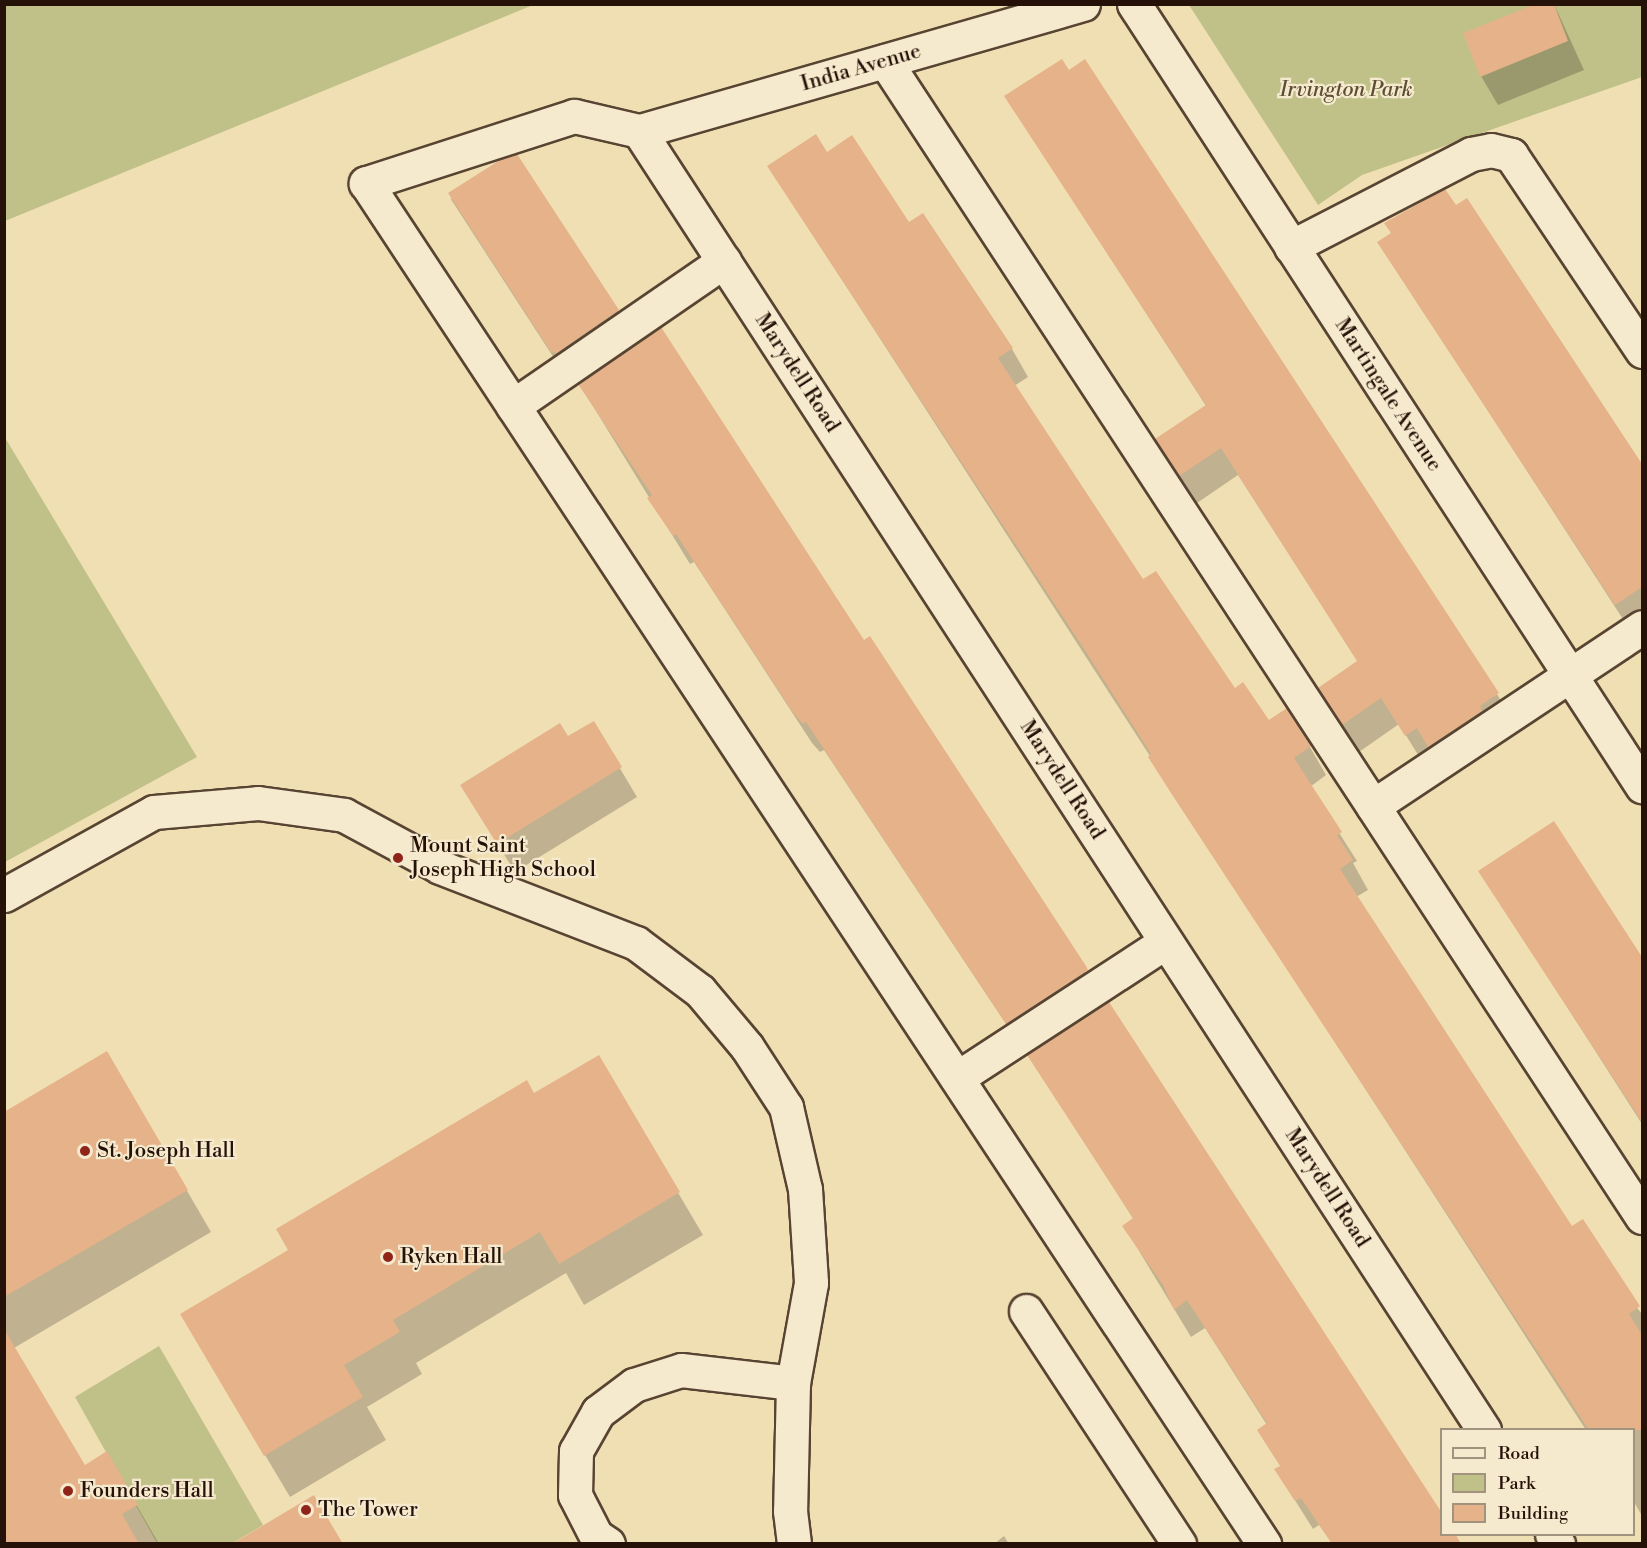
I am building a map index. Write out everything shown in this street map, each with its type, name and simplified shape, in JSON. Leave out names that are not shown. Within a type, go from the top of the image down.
[{"type":"street","name":"India Avenue","points":[[639,131],[1083,4]]},
{"type":"street","name":"Martingale Avenue","points":[[1134,4],[1642,786]]},
{"type":"street","points":[[885,61],[1642,1217]]},
{"type":"street","points":[[639,131],[574,116],[366,183],[1264,1544]]},
{"type":"street","name":"Marydell Road","points":[[639,131],[1483,1428]]},
{"type":"street","points":[[1291,247],[1471,154],[1491,150],[1510,154],[1642,351]]},
{"type":"street","points":[[513,406],[724,261]]},
{"type":"street","points":[[1373,806],[1642,627]]},
{"type":"street","points":[[4,895],[154,812],[258,803],[344,815],[440,867],[636,943],[700,991],[747,1047],[786,1107],[805,1189],[811,1283],[793,1383],[790,1511],[794,1544]]},
{"type":"street","points":[[957,1078],[1167,942]]},
{"type":"street","points":[[1026,1311],[1179,1544]]},
{"type":"street","points":[[608,1544],[596,1536],[575,1495],[576,1451],[598,1412],[634,1385],[681,1370],[793,1383]]},
{"type":"green space","points":[[5,4],[533,4],[533,5],[5,221]]},
{"type":"green space","name":"Irvington Park","points":[[1189,5],[1642,5],[1642,77],[1362,175],[1318,205]]},
{"type":"green space","points":[[4,436],[197,757],[5,862],[4,862]]},
{"type":"green space","points":[[159,1346],[263,1525],[233,1543],[157,1543],[75,1397]]},
{"type":"building","points":[[1535,4],[1554,4],[1568,41],[1480,77],[1463,33]]},
{"type":"building","points":[[1062,59],[1069,70],[1085,59],[1499,693],[1480,706],[1482,711],[1428,747],[1417,728],[1405,736],[1381,698],[1342,725],[1318,688],[1357,661],[1221,448],[1179,476],[1155,439],[1206,405],[1004,96]]},
{"type":"building","points":[[816,134],[827,152],[852,135],[909,222],[923,213],[1013,348],[998,358],[1143,579],[1156,571],[1235,688],[1243,682],[1269,720],[1287,708],[1311,746],[1294,758],[1342,832],[1337,835],[1353,860],[1340,869],[1572,1226],[1583,1219],[1640,1306],[1629,1314],[1642,1335],[1642,1430],[1588,1428],[1171,793],[1148,757],[1151,754],[1088,655],[767,166]]},
{"type":"building","points":[[517,154],[619,310],[557,353],[551,352],[448,193],[500,160]]},
{"type":"building","points":[[1445,189],[1456,205],[1467,198],[1642,464],[1642,587],[1615,605],[1377,242],[1391,233],[1384,223]]},
{"type":"building","points":[[661,327],[864,640],[870,636],[1088,970],[1006,1024],[806,722],[803,724],[794,714],[676,534],[673,536],[647,498],[652,495],[578,384]]},
{"type":"building","points":[[594,721],[622,767],[497,844],[460,785],[560,723],[568,736]]},
{"type":"building","points":[[1554,821],[1642,957],[1642,1122],[1478,871]]},
{"type":"building","points":[[1109,1002],[1440,1510],[1440,1536],[1456,1536],[1461,1544],[1332,1544],[1301,1498],[1295,1501],[1274,1469],[1280,1466],[1257,1430],[1267,1423],[1187,1300],[1174,1310],[1163,1285],[1122,1226],[1133,1218],[1027,1055]]},
{"type":"building","name":"St. Joseph Hall","points":[[107,1051],[188,1190],[4,1297],[4,1112]]},
{"type":"building","name":"Ryken Hall","points":[[599,1055],[680,1192],[559,1264],[540,1232],[393,1320],[400,1332],[344,1365],[363,1397],[264,1456],[180,1314],[288,1250],[276,1229],[527,1080],[534,1093]]},
{"type":"building","name":"Founders Hall","points":[[4,1329],[85,1465],[107,1451],[138,1505],[122,1514],[139,1544],[4,1544]]},
{"type":"building","name":"The Tower","points":[[314,1495],[343,1544],[232,1544]]},
{"type":"place","name":"Mount Saint Joseph High School","points":[[398,858]]},
{"type":"place","name":"St. Joseph Hall","points":[[85,1151]]},
{"type":"place","name":"Ryken Hall","points":[[388,1257]]},
{"type":"place","name":"Founders Hall","points":[[68,1491]]},
{"type":"place","name":"The Tower","points":[[306,1510]]}]
